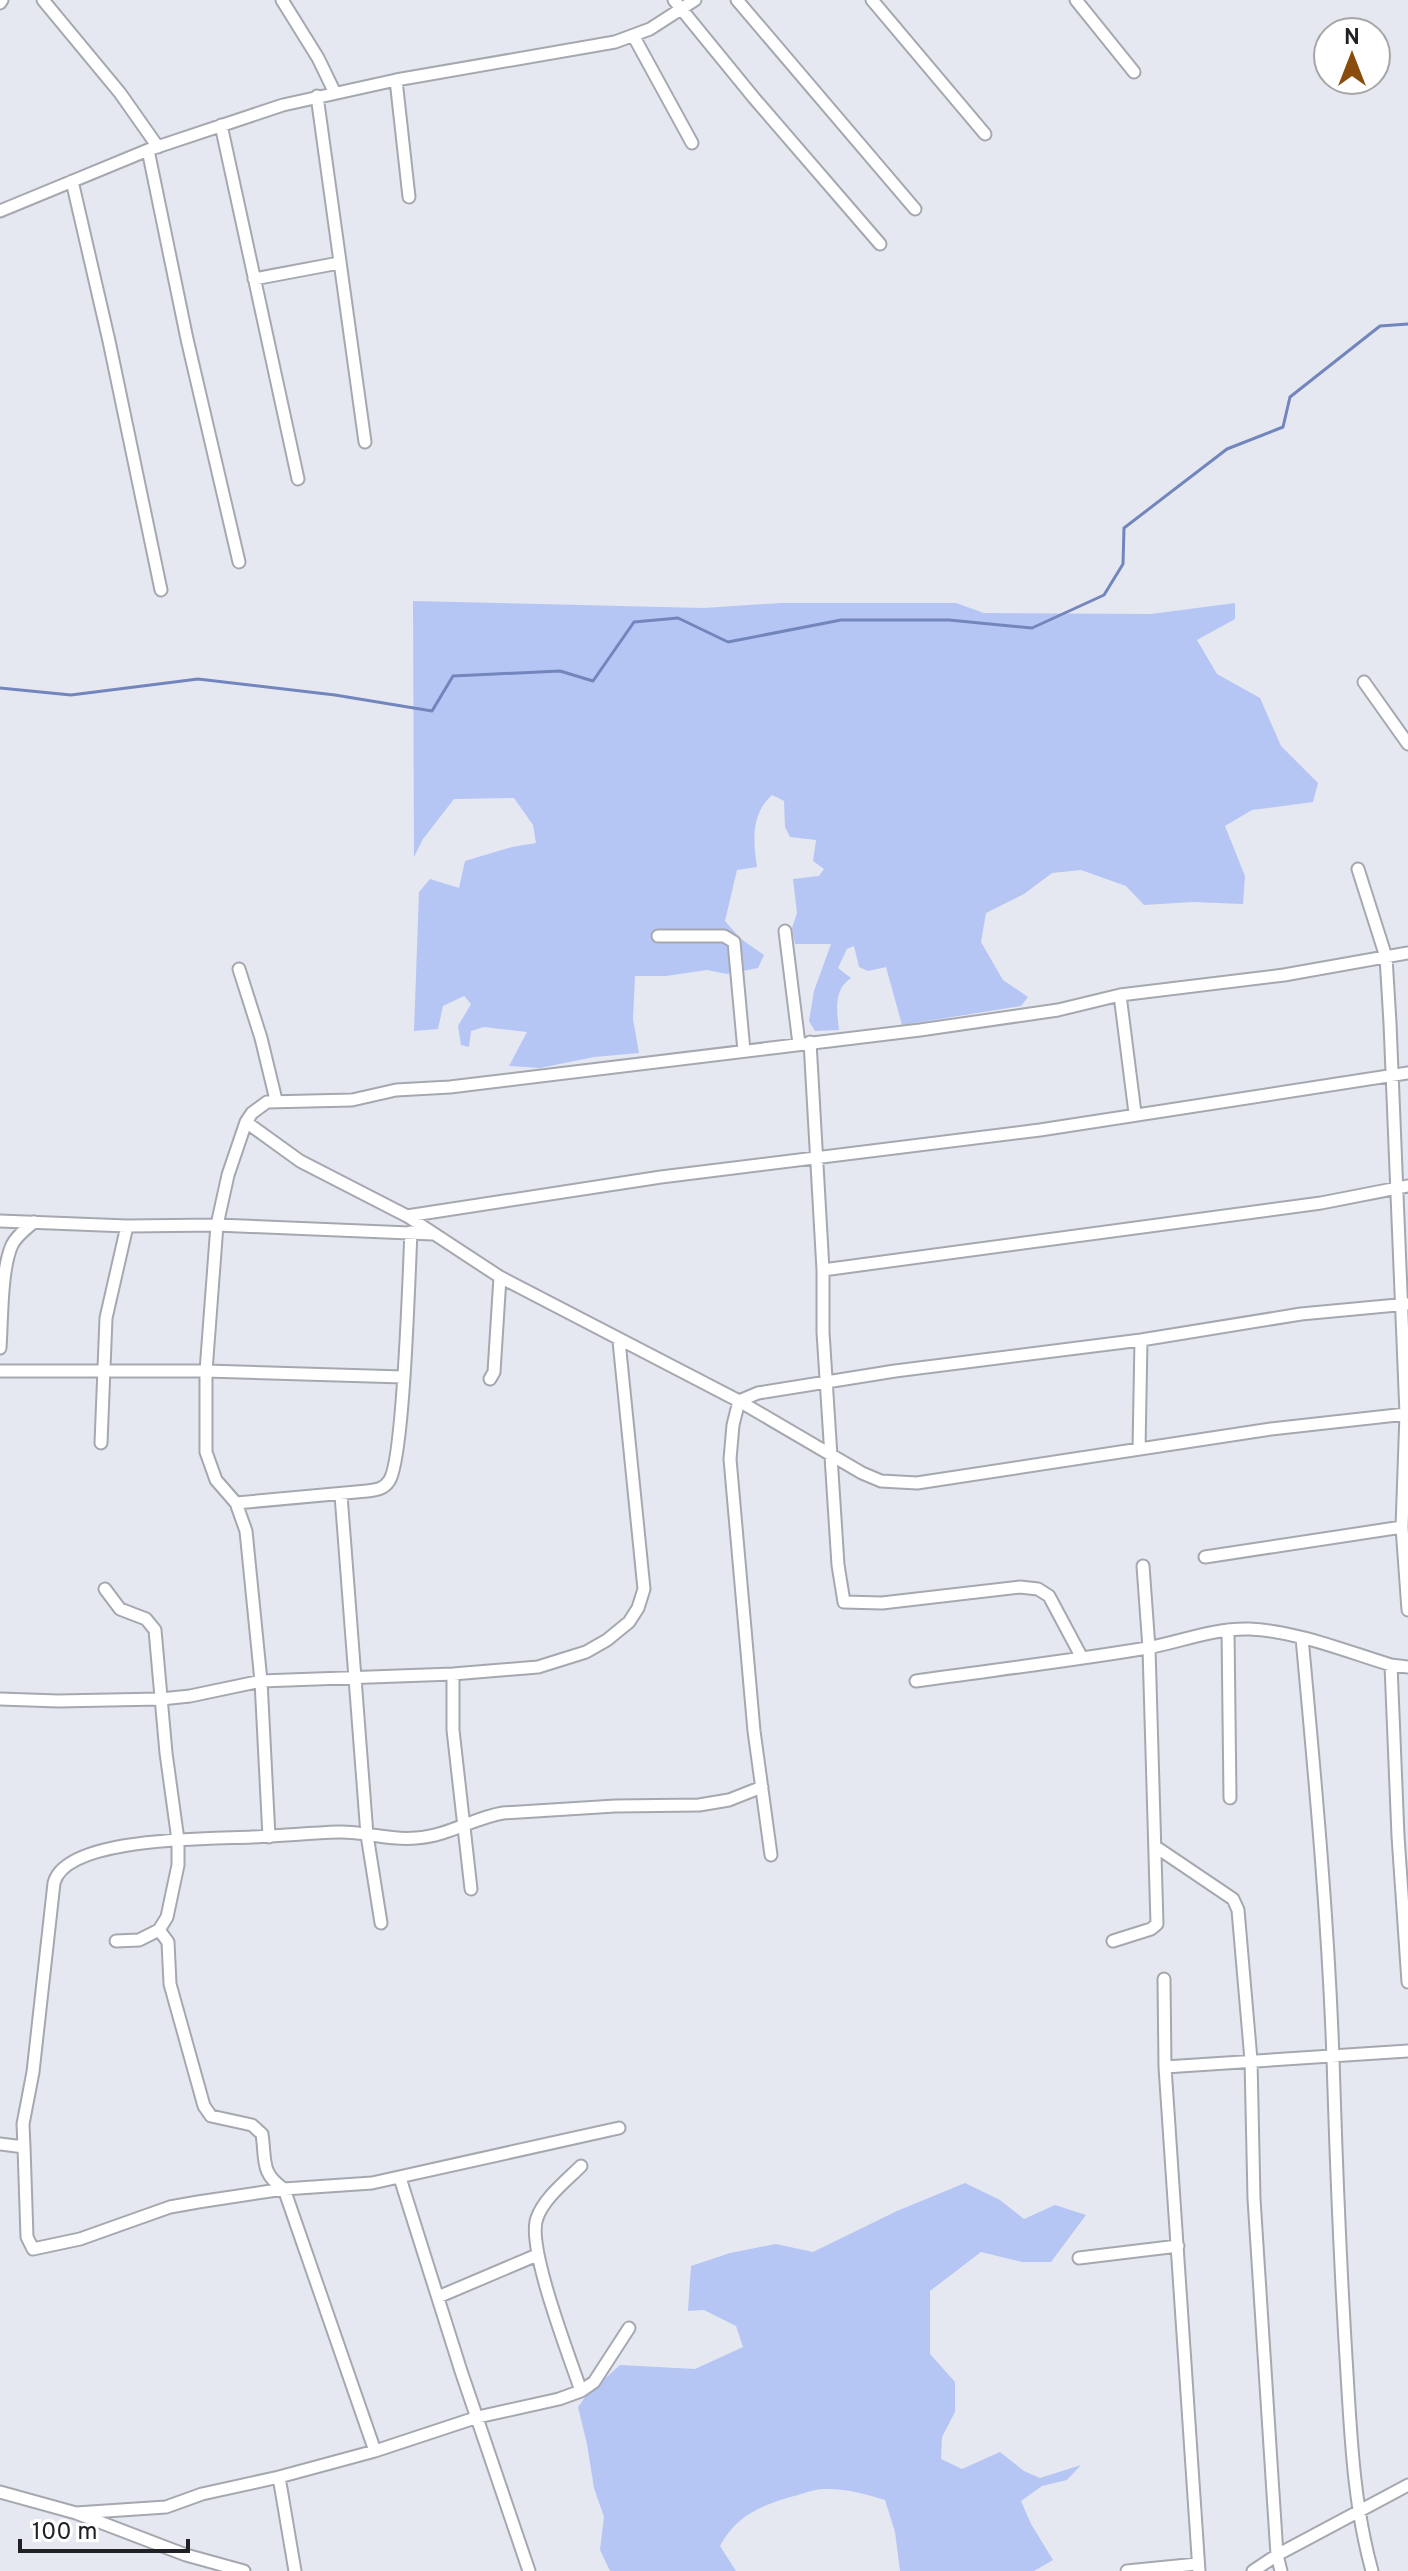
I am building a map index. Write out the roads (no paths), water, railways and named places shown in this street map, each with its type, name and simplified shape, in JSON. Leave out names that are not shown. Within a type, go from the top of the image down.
[{"type":"street","points":[[43,0],[120,93],[153,149],[187,339],[239,562]]},
{"type":"street","points":[[282,0],[318,58],[335,93]]},
{"type":"street","points":[[2,206],[221,125],[317,96],[634,37],[678,5],[695,0]]},
{"type":"street","points":[[737,0],[915,209]]},
{"type":"street","points":[[872,0],[985,134]]},
{"type":"street","points":[[1076,0],[1134,72]]},
{"type":"street","points":[[678,5],[814,170],[880,244]]},
{"type":"street","points":[[634,37],[692,143]]},
{"type":"street","points":[[396,80],[409,197]]},
{"type":"street","points":[[317,96],[365,442]]},
{"type":"street","points":[[221,125],[298,479]]},
{"type":"street","points":[[72,181],[161,590]]},
{"type":"street","points":[[254,279],[339,263]]},
{"type":"street","points":[[1364,682],[1408,744]]},
{"type":"street","points":[[1358,869],[1386,957],[1402,1187],[1406,1414],[1402,1527],[1408,1610]]},
{"type":"street","points":[[785,931],[805,1043],[818,1157],[826,1382],[838,1565],[844,1602],[882,1603],[1020,1587],[1038,1589],[1049,1596],[1081,1656]]},
{"type":"street","points":[[658,936],[724,936],[734,942],[744,1051]]},
{"type":"street","points":[[269,1837],[261,1681],[246,1531],[236,1503],[216,1480],[206,1452],[206,1371],[217,1225],[228,1175],[246,1122],[259,1106],[276,1100],[352,1100],[413,1088],[509,1081],[1058,1010],[1120,995],[1284,975],[1408,953]]},
{"type":"street","points":[[239,969],[261,1038],[276,1100]]},
{"type":"street","points":[[1120,995],[1135,1113]]},
{"type":"street","points":[[407,1216],[586,1188],[1040,1130],[1408,1073]]},
{"type":"street","points":[[246,1122],[322,1174],[407,1216],[500,1277],[739,1401],[881,1481],[917,1483],[1271,1429],[1406,1414]]},
{"type":"street","points":[[823,1270],[1321,1203],[1402,1187]]},
{"type":"street","points":[[0,1221],[127,1226],[217,1225],[434,1234]]},
{"type":"street","points":[[0,1348],[11,1247],[18,1235],[34,1222]]},
{"type":"street","points":[[101,1443],[106,1318],[127,1226]]},
{"type":"street","points":[[236,1503],[341,1495],[381,1489],[390,1480],[396,1454],[403,1377],[411,1232]]},
{"type":"street","points":[[490,1379],[494,1372],[500,1277]]},
{"type":"street","points":[[739,1401],[758,1393],[826,1382],[1141,1340],[1301,1314],[1404,1304]]},
{"type":"street","points":[[1139,1449],[1141,1340]]},
{"type":"street","points":[[0,1699],[161,1699],[261,1681],[357,1679],[538,1667],[586,1652],[607,1640],[629,1622],[638,1608],[644,1589],[619,1341]]},
{"type":"street","points":[[0,1371],[206,1371],[403,1377]]},
{"type":"street","points":[[739,1401],[730,1459],[754,1731],[771,1855]]},
{"type":"street","points":[[341,1495],[367,1835],[381,1923]]},
{"type":"street","points":[[1205,1557],[1402,1527]]},
{"type":"street","points":[[1113,1941],[1151,1929],[1157,1924],[1149,1648],[1143,1566]]},
{"type":"street","points":[[105,1589],[120,1609],[146,1619],[155,1630],[178,1840],[175,1883],[167,1917],[159,1930],[139,1940],[116,1941]]},
{"type":"street","points":[[916,1681],[1149,1648],[1228,1630],[1278,1632],[1391,1665],[1408,1667]]},
{"type":"street","points":[[1228,1630],[1230,1798]]},
{"type":"street","points":[[1302,1638],[1320,1836],[1353,2467],[1372,2571]]},
{"type":"street","points":[[1391,1665],[1408,1982]]},
{"type":"street","points":[[453,1674],[453,1730],[471,1889]]},
{"type":"street","points":[[619,2128],[400,2178],[284,2189],[170,2207],[80,2239],[33,2249],[27,2237],[23,2124],[33,2072],[56,1873],[79,1859],[104,1850],[148,1841],[341,1832],[415,1839],[463,1827],[485,1816],[615,1806],[715,1804],[762,1787]]},
{"type":"street","points":[[463,1804],[485,1816]]},
{"type":"street","points":[[1156,1847],[1233,1899],[1238,1910],[1251,2060],[1254,2199],[1277,2555],[1281,2571]]},
{"type":"street","points":[[159,1930],[168,1942],[170,1984],[206,2112],[220,2119],[258,2128],[262,2134],[268,2178],[284,2189],[375,2451]]},
{"type":"street","points":[[1127,2571],[1198,2567],[1165,2067],[1164,1979]]},
{"type":"street","points":[[1165,2067],[1408,2051]]},
{"type":"street","points":[[0,2144],[24,2147]]},
{"type":"street","points":[[581,2166],[538,2215],[534,2227],[537,2255],[581,2391]]},
{"type":"street","points":[[400,2178],[529,2571]]},
{"type":"street","points":[[1079,2258],[1178,2246]]},
{"type":"street","points":[[438,2297],[537,2255]]},
{"type":"street","points":[[110,2519],[375,2451],[478,2417],[581,2391],[600,2374],[629,2328]]},
{"type":"street","points":[[279,2477],[295,2571]]},
{"type":"street","points":[[1253,2571],[1408,2485]]},
{"type":"street","points":[[0,2492],[110,2519],[186,2555],[244,2571]]},
{"type":"waterway","points":[[0,688],[71,695],[198,679],[335,695],[432,711],[453,676],[560,671],[593,681],[634,622],[678,618],[728,642],[841,620],[949,620],[1032,628],[1104,595],[1123,564],[1124,528],[1227,449],[1283,427],[1290,397],[1380,326],[1408,324]]}]
